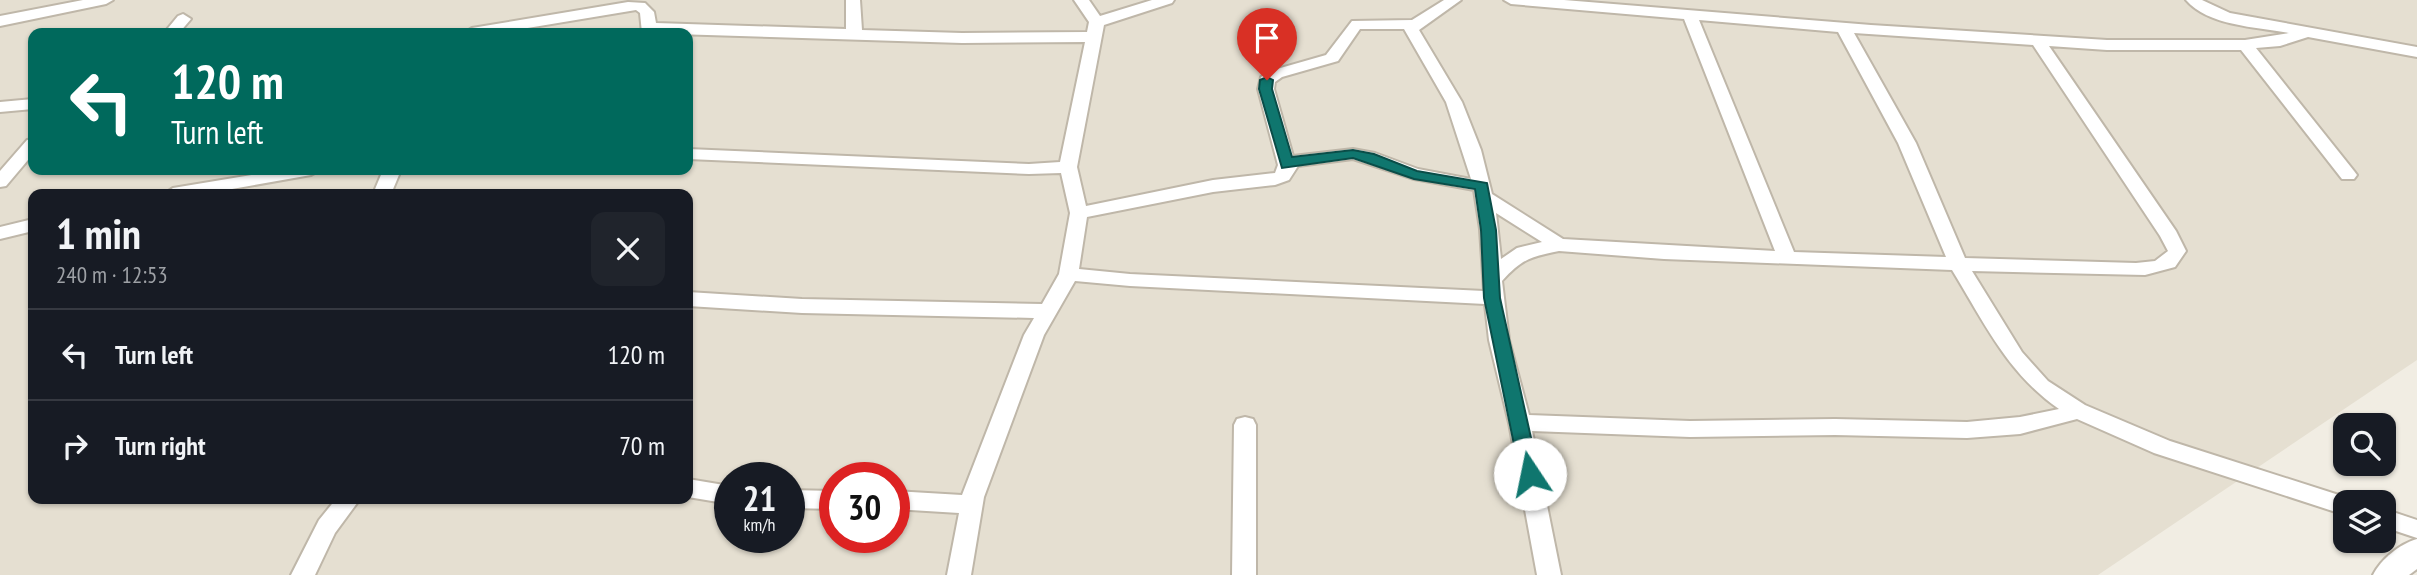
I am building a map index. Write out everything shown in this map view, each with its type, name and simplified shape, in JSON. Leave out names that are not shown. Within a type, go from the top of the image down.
[{"type":"street","points":[[0,21],[106,0]]},
{"type":"street","points":[[542,20],[554,0]]},
{"type":"street","points":[[853,0],[854,34]]},
{"type":"street","points":[[959,575],[970,505],[1024,358],[1069,274],[1079,214],[1068,167],[1096,29],[1081,0]]},
{"type":"street","points":[[693,31],[962,38],[1096,29],[1167,0]]},
{"type":"street","points":[[1079,214],[1213,186],[1275,180],[1283,176],[1287,165],[1266,89],[1267,80],[1276,74],[1332,58],[1339,52],[1350,28],[1357,24],[1414,25],[1454,0]]},
{"type":"street","points":[[1511,0],[1844,28],[2107,45],[2245,45],[2280,41],[2310,31]]},
{"type":"street","points":[[2193,0],[2205,9],[2227,17],[2417,52]]},
{"type":"street","points":[[499,28],[611,8],[640,6],[647,12],[648,28]]},
{"type":"street","points":[[1690,16],[1787,258]]},
{"type":"street","points":[[175,28],[183,19]]},
{"type":"street","points":[[1414,25],[1412,33],[1434,62],[1459,108],[1479,169],[1489,230],[1492,289],[1499,341],[1520,423],[1549,575]]},
{"type":"street","points":[[1844,28],[1907,143],[1958,264],[2015,357],[2041,386],[2078,411],[2162,447],[2333,502]]},
{"type":"street","points":[[1492,289],[1512,259],[1524,252],[1559,245],[1664,253],[2121,270],[2168,264],[2175,258],[2177,251],[2158,215],[2037,40]]},
{"type":"street","points":[[2245,45],[2348,175]]},
{"type":"street","points":[[0,107],[28,104]]},
{"type":"street","points":[[0,182],[28,150]]},
{"type":"street","points":[[693,154],[1029,169],[1068,167]]},
{"type":"street","points":[[1287,165],[1294,161],[1353,154],[1369,157],[1414,174],[1483,192],[1559,245]]},
{"type":"street","points":[[202,189],[282,175]]},
{"type":"street","points":[[0,233],[28,226]]},
{"type":"street","points":[[1069,274],[1130,280],[1492,289]]},
{"type":"street","points":[[693,299],[802,306],[1048,311]]},
{"type":"street","points":[[1520,423],[1565,421],[1690,429],[1806,426],[1991,431],[2049,421],[2078,411]]},
{"type":"street","points":[[1244,575],[1245,425]]},
{"type":"street","points":[[693,489],[714,492]]},
{"type":"street","points":[[910,501],[970,505]]},
{"type":"street","points":[[303,575],[327,527],[345,504]]},
{"type":"street","points":[[2396,522],[2417,529]]},
{"type":"street","points":[[2388,575],[2417,551]]},
{"type":"shaded area","points":[[0,0],[2417,0],[2417,360],[2338,413],[2333,413],[2333,417],[2098,575],[0,575]]},
{"type":"route","points":[[1267,80],[1266,89],[1287,165],[1294,161],[1322,160],[1353,154],[1369,157],[1414,174],[1482,186],[1489,230],[1492,298],[1499,341],[1530,474]]}]
